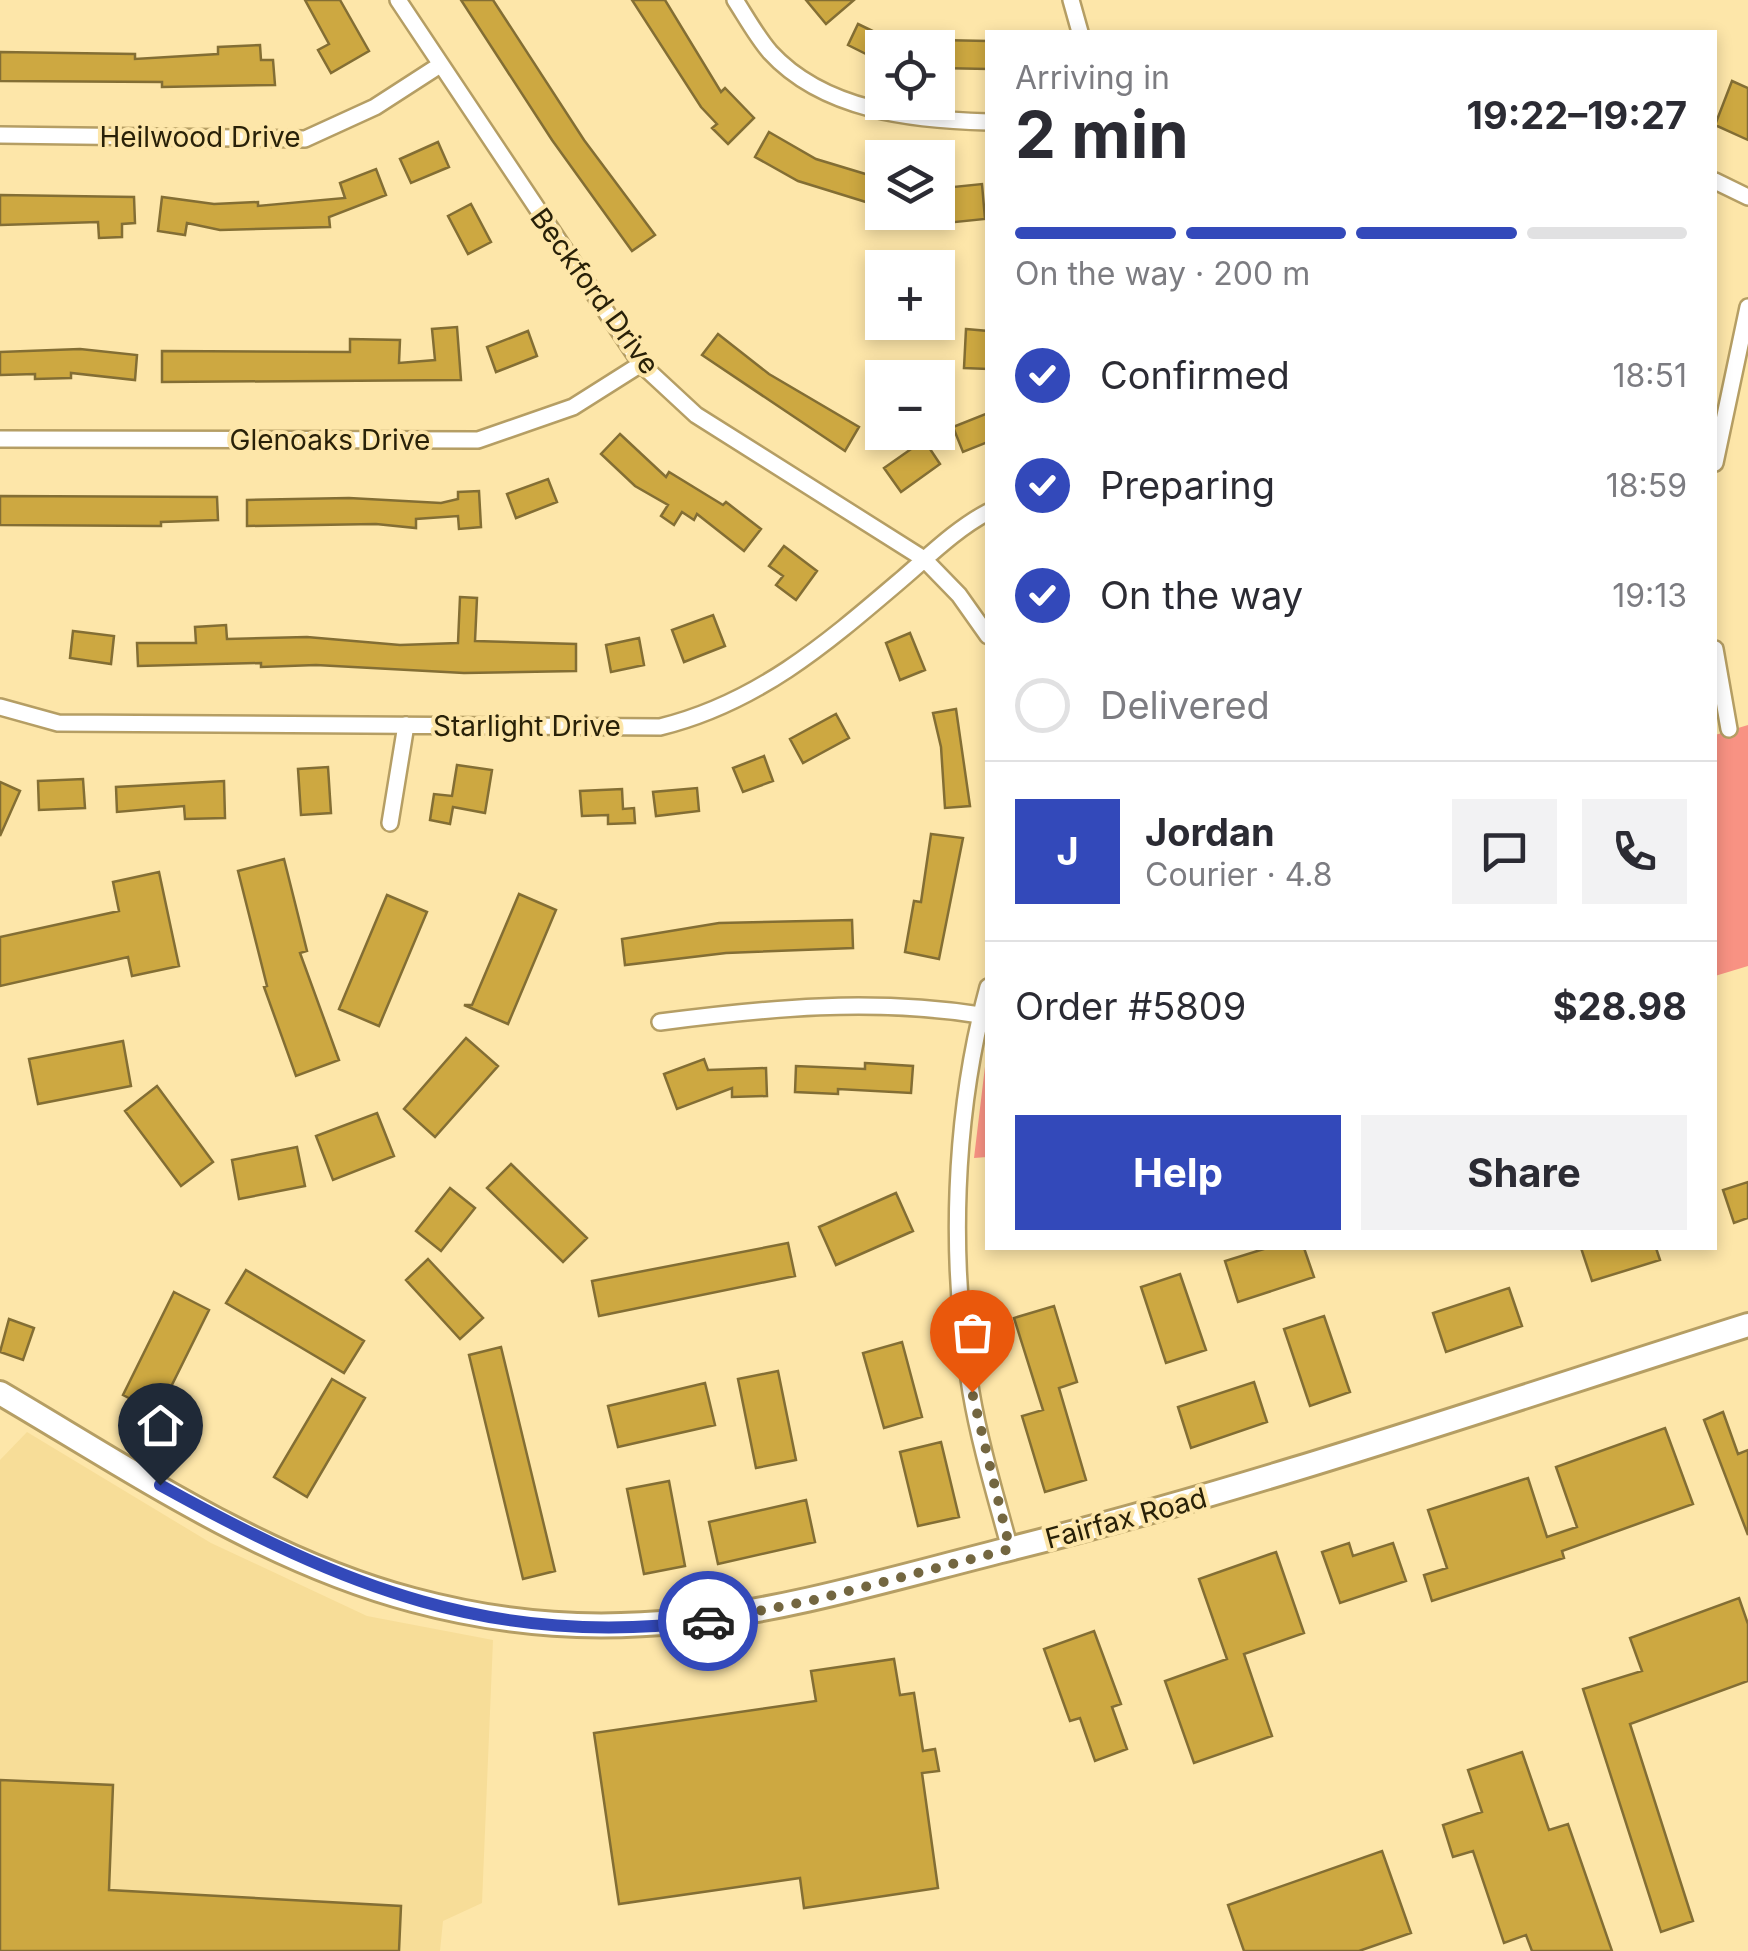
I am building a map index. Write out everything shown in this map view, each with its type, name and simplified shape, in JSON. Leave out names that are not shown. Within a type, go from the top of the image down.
[{"type":"street","name":"Beckford Drive","points":[[398,0],[641,364],[696,416],[924,560],[959,595],[985,632]]},
{"type":"street","points":[[735,0],[770,53],[816,88],[866,107],[929,121],[985,122]]},
{"type":"street","points":[[1071,0],[1079,30]]},
{"type":"street","name":"Heilwood Drive","points":[[0,135],[304,139],[375,106],[440,65]]},
{"type":"street","points":[[1717,182],[1748,197]]},
{"type":"street","points":[[1717,446],[1748,307]]},
{"type":"street","name":"Glenoaks Drive","points":[[0,439],[478,440],[573,407],[641,364]]},
{"type":"street","name":"Starlight Drive","points":[[0,706],[58,723],[660,726],[708,715],[793,668],[985,514]]},
{"type":"street","points":[[1717,661],[1728,729]]},
{"type":"street","points":[[390,823],[406,725]]},
{"type":"street","points":[[985,998],[966,1107],[958,1279],[972,1392],[1010,1549]]},
{"type":"street","points":[[660,1022],[792,1005],[923,1006],[980,1015]]},
{"type":"street","name":"Fairfax Road","points":[[0,1393],[289,1555],[414,1600],[519,1621],[620,1626],[716,1620],[1010,1549],[1255,1482],[1748,1325]]},
{"type":"shaded area","points":[[1748,725],[1748,966],[1717,975],[1717,734]]},
{"type":"shaded area","points":[[985,1067],[985,1157],[974,1158]]},
{"type":"shaded area","points":[[27,1432],[211,1543],[367,1616],[493,1640],[482,1903],[443,1921],[440,1951],[0,1951],[0,1460]]},
{"type":"building","points":[[305,0],[340,0],[369,51],[331,73],[318,50],[329,44]]},
{"type":"building","points":[[461,0],[493,0],[584,140],[655,235],[632,251],[552,140]]},
{"type":"building","points":[[632,0],[665,0],[721,92],[725,88],[754,118],[728,144],[712,128],[717,124],[701,107]]},
{"type":"building","points":[[806,0],[854,0],[826,24]]},
{"type":"building","points":[[858,24],[870,30],[865,30],[865,54],[848,45]]},
{"type":"building","points":[[955,40],[985,41],[985,69],[955,68]]},
{"type":"building","points":[[260,45],[261,60],[273,60],[275,85],[162,87],[162,82],[0,81],[0,52],[135,54],[135,59],[218,54],[218,47]]},
{"type":"building","points":[[1732,81],[1748,88],[1748,140],[1717,126]]},
{"type":"building","points":[[769,132],[816,159],[865,174],[865,202],[798,181],[755,157]]},
{"type":"building","points":[[438,142],[449,167],[411,183],[400,159]]},
{"type":"building","points":[[376,169],[386,195],[329,217],[330,227],[220,230],[187,223],[185,235],[158,231],[162,197],[214,204],[258,202],[258,206],[345,198],[340,183]]},
{"type":"building","points":[[982,184],[985,219],[955,222],[955,187]]},
{"type":"building","points":[[0,195],[134,197],[135,223],[122,224],[122,237],[99,238],[98,222],[0,225]]},
{"type":"building","points":[[471,204],[491,242],[468,254],[448,216]]},
{"type":"building","points":[[457,327],[461,380],[162,382],[162,351],[350,352],[350,339],[400,340],[399,363],[435,360],[432,329]]},
{"type":"building","points":[[966,329],[985,331],[985,369],[964,368]]},
{"type":"building","points":[[528,331],[537,356],[496,372],[487,347]]},
{"type":"building","points":[[718,334],[769,374],[859,427],[845,451],[702,355]]},
{"type":"building","points":[[80,349],[137,355],[135,380],[71,373],[71,378],[0,375],[0,352]]},
{"type":"building","points":[[985,414],[985,443],[963,452],[955,426]]},
{"type":"building","points":[[620,434],[666,477],[669,472],[723,505],[726,502],[761,529],[744,551],[697,514],[694,520],[682,512],[674,525],[661,516],[668,505],[635,486],[601,454]]},
{"type":"building","points":[[910,450],[931,450],[940,464],[901,492],[884,468]]},
{"type":"building","points":[[548,479],[557,502],[516,518],[507,494]]},
{"type":"building","points":[[479,491],[481,527],[459,529],[458,516],[416,519],[416,528],[376,524],[247,526],[247,500],[349,498],[441,503],[458,499],[458,492]]},
{"type":"building","points":[[0,496],[217,497],[218,520],[161,522],[161,526],[0,525]]},
{"type":"building","points":[[784,546],[817,571],[796,600],[776,585],[783,576],[769,566]]},
{"type":"building","points":[[460,597],[477,598],[475,641],[576,644],[576,671],[464,673],[316,665],[261,667],[261,663],[138,666],[137,643],[196,643],[195,627],[226,625],[227,639],[307,637],[400,645],[458,643]]},
{"type":"building","points":[[713,615],[725,646],[684,662],[672,630]]},
{"type":"building","points":[[73,631],[114,636],[111,664],[70,658]]},
{"type":"building","points":[[910,633],[925,670],[900,680],[886,643]]},
{"type":"building","points":[[639,638],[644,665],[611,672],[606,645]]},
{"type":"building","points":[[956,709],[970,806],[945,808],[941,747],[933,713]]},
{"type":"building","points":[[836,714],[849,738],[803,763],[790,739]]},
{"type":"building","points":[[764,756],[773,781],[743,792],[733,768]]},
{"type":"building","points":[[457,765],[492,770],[485,813],[453,807],[450,824],[430,820],[434,794],[452,796]]},
{"type":"building","points":[[328,767],[331,813],[301,815],[298,769]]},
{"type":"building","points":[[83,779],[85,808],[39,810],[38,781]]},
{"type":"building","points":[[224,781],[225,818],[185,819],[184,806],[117,812],[116,787]]},
{"type":"building","points":[[0,782],[20,791],[0,836]]},
{"type":"building","points":[[697,788],[699,811],[656,816],[653,792]]},
{"type":"building","points":[[622,789],[623,809],[634,808],[635,823],[608,824],[608,815],[582,816],[580,791]]},
{"type":"building","points":[[931,834],[963,838],[939,959],[905,952],[914,901],[921,902]]},
{"type":"building","points":[[284,859],[307,951],[300,953],[339,1060],[296,1076],[264,987],[267,986],[238,871]]},
{"type":"building","points":[[159,872],[179,966],[132,976],[128,957],[0,986],[0,937],[119,911],[113,882]]},
{"type":"building","points":[[519,894],[556,910],[508,1024],[464,1005],[472,1005]]},
{"type":"building","points":[[387,895],[427,912],[379,1026],[339,1009]]},
{"type":"building","points":[[852,920],[853,948],[726,953],[625,965],[622,939],[719,923]]},
{"type":"building","points":[[466,1038],[498,1066],[435,1137],[404,1109]]},
{"type":"building","points":[[123,1041],[131,1086],[38,1104],[29,1059]]},
{"type":"building","points":[[704,1059],[708,1070],[766,1068],[767,1096],[732,1097],[732,1088],[677,1109],[664,1074]]},
{"type":"building","points":[[865,1063],[913,1066],[911,1093],[838,1089],[838,1094],[795,1092],[796,1066],[865,1069]]},
{"type":"building","points":[[157,1086],[213,1162],[181,1186],[125,1111]]},
{"type":"building","points":[[377,1113],[394,1156],[333,1180],[316,1136]]},
{"type":"building","points":[[297,1147],[305,1186],[239,1199],[232,1160]]},
{"type":"building","points":[[511,1164],[587,1238],[563,1262],[487,1188]]},
{"type":"building","points":[[1748,1182],[1748,1218],[1734,1223],[1723,1190]]},
{"type":"building","points":[[450,1188],[475,1208],[441,1251],[416,1231]]},
{"type":"building","points":[[896,1193],[913,1231],[836,1265],[819,1227]]},
{"type":"building","points":[[788,1243],[795,1276],[599,1316],[592,1281]]},
{"type":"building","points":[[1261,1250],[1305,1250],[1314,1277],[1238,1302],[1225,1261]]},
{"type":"building","points":[[1582,1250],[1657,1250],[1660,1260],[1592,1281]]},
{"type":"building","points":[[428,1259],[483,1318],[460,1339],[406,1280]]},
{"type":"building","points":[[246,1270],[364,1341],[344,1373],[226,1303]]},
{"type":"building","points":[[1180,1274],[1206,1350],[1166,1363],[1141,1287]]},
{"type":"building","points":[[1509,1288],[1522,1326],[1446,1352],[1433,1313]]},
{"type":"building","points":[[174,1292],[209,1310],[158,1413],[123,1395]]},
{"type":"building","points":[[1054,1306],[1077,1382],[1059,1388],[1086,1480],[1045,1492],[1022,1416],[1043,1410],[1014,1318]]},
{"type":"building","points":[[1324,1316],[1350,1392],[1310,1406],[1284,1329]]},
{"type":"building","points":[[9,1319],[34,1328],[23,1360],[0,1352]]},
{"type":"building","points":[[902,1342],[922,1417],[884,1428],[863,1353]]},
{"type":"building","points":[[501,1347],[555,1571],[523,1579],[469,1355]]},
{"type":"building","points":[[778,1371],[796,1460],[756,1468],[738,1379]]},
{"type":"building","points":[[332,1379],[365,1398],[307,1497],[274,1477]]},
{"type":"building","points":[[1254,1382],[1267,1422],[1191,1448],[1178,1407]]},
{"type":"building","points":[[705,1383],[715,1425],[618,1447],[608,1406]]},
{"type":"building","points":[[1723,1412],[1738,1454],[1748,1450],[1748,1535],[1704,1420]]},
{"type":"building","points":[[1665,1428],[1693,1504],[1562,1551],[1564,1558],[1432,1601],[1424,1575],[1447,1568],[1428,1510],[1528,1478],[1547,1537],[1577,1527],[1556,1467]]},
{"type":"building","points":[[941,1442],[959,1517],[918,1526],[900,1452]]},
{"type":"building","points":[[669,1481],[685,1566],[644,1574],[627,1489]]},
{"type":"building","points":[[806,1500],[815,1542],[718,1564],[709,1522]]},
{"type":"building","points":[[1349,1543],[1353,1556],[1393,1543],[1406,1581],[1340,1603],[1322,1552]]},
{"type":"building","points":[[1276,1552],[1304,1633],[1244,1654],[1272,1736],[1194,1763],[1165,1681],[1227,1659],[1199,1579]]},
{"type":"building","points":[[1739,1598],[1748,1624],[1748,1681],[1630,1724],[1693,1921],[1661,1932],[1583,1689],[1642,1671],[1630,1638]]},
{"type":"building","points":[[1094,1631],[1121,1704],[1112,1707],[1127,1749],[1095,1761],[1080,1718],[1070,1721],[1044,1649]]},
{"type":"building","points":[[894,1659],[900,1695],[914,1693],[923,1751],[935,1749],[939,1771],[922,1773],[938,1888],[804,1908],[800,1878],[619,1904],[594,1733],[816,1701],[811,1671]]},
{"type":"building","points":[[1522,1752],[1549,1830],[1568,1824],[1612,1951],[1532,1951],[1526,1935],[1504,1943],[1473,1851],[1453,1857],[1443,1825],[1482,1812],[1468,1770]]},
{"type":"building","points":[[0,1780],[113,1785],[109,1890],[401,1906],[399,1951],[0,1951]]},
{"type":"building","points":[[1382,1851],[1411,1933],[1359,1951],[1244,1951],[1228,1905]]},
{"type":"way so far","points":[[708,1621],[814,1600],[1010,1549],[972,1392]]},
{"type":"route","points":[[160,1485],[289,1555],[414,1600],[562,1626],[708,1621]]}]
